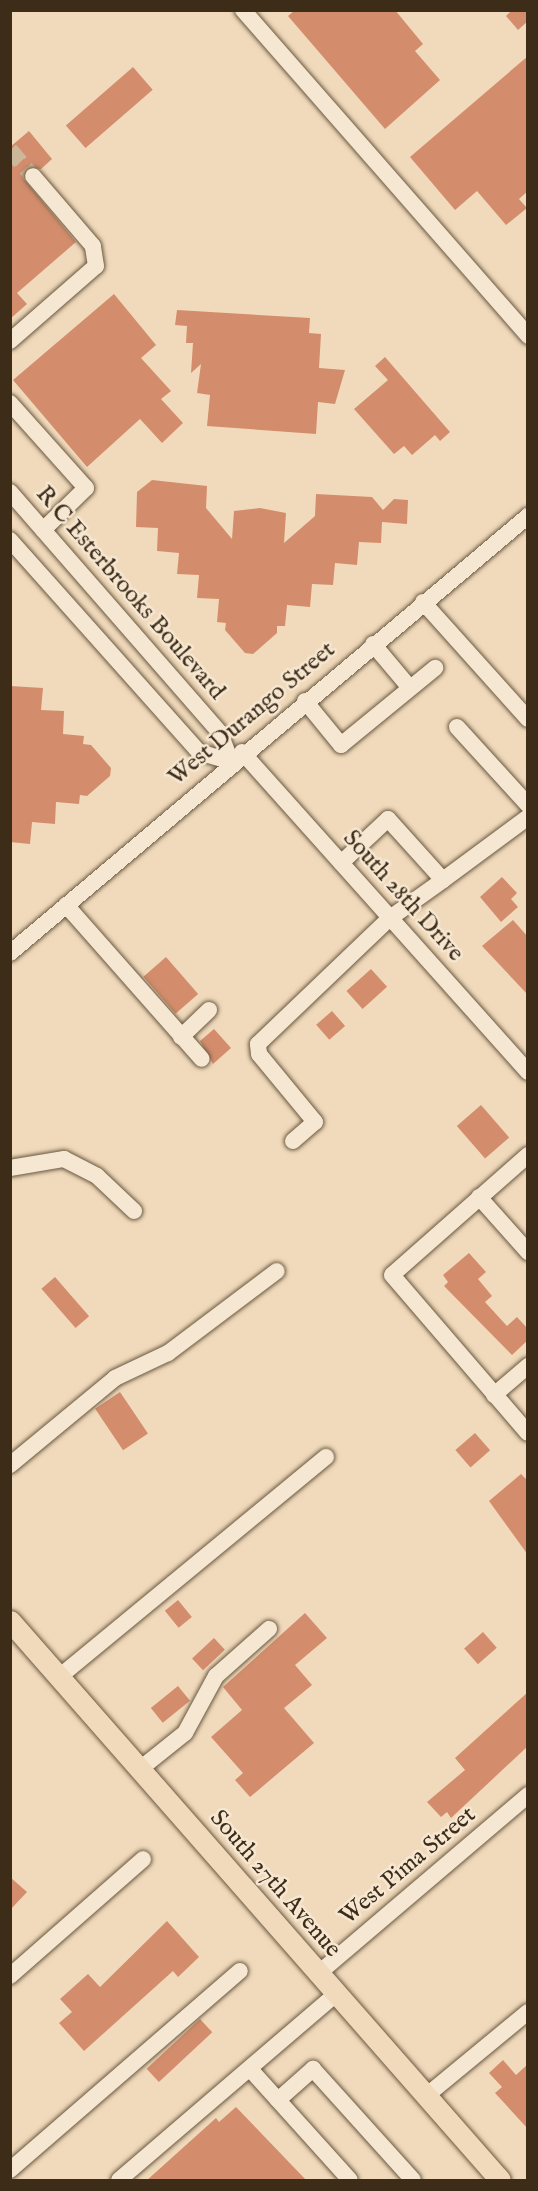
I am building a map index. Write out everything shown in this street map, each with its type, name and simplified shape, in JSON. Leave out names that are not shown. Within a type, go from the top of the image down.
[{"type":"main road","name":"South 27th Avenue","points":[[10,1621],[500,2181]]},
{"type":"street","points":[[243,10],[528,336]]},
{"type":"street","points":[[10,341],[96,266],[93,246],[33,176]]},
{"type":"street","points":[[10,403],[86,488],[43,530]]},
{"type":"street","name":"R C Esterbrooks Boulevard","points":[[10,492],[220,733],[237,757]]},
{"type":"street","name":"West Durango Street","points":[[10,953],[237,757],[528,516]]},
{"type":"street","points":[[10,540],[199,752],[237,757]]},
{"type":"street","points":[[423,602],[528,719]]},
{"type":"street","points":[[373,644],[410,688]]},
{"type":"street","points":[[305,700],[341,745],[435,668]]},
{"type":"street","points":[[457,727],[528,805]]},
{"type":"street","name":"South 28th Drive","points":[[237,757],[341,863],[528,1072]]},
{"type":"street","points":[[293,1141],[315,1122],[259,1054],[258,1044],[390,918],[528,817]]},
{"type":"street","points":[[341,863],[388,819],[443,880]]},
{"type":"street","points":[[66,904],[202,1059]]},
{"type":"street","points":[[181,1037],[209,1010]]},
{"type":"street","points":[[528,1155],[392,1275],[528,1433]]},
{"type":"street","points":[[10,1168],[64,1159],[97,1176],[134,1210]]},
{"type":"street","points":[[479,1197],[528,1252]]},
{"type":"street","points":[[10,1465],[115,1378],[168,1353],[277,1271]]},
{"type":"street","points":[[494,1395],[528,1366]]},
{"type":"street","points":[[59,1677],[326,1457]]},
{"type":"street","points":[[140,1769],[186,1733],[216,1676],[269,1629]]},
{"type":"street","name":"West Pima Street","points":[[319,1973],[528,1795]]},
{"type":"street","points":[[10,1976],[143,1859]]},
{"type":"street","points":[[10,2170],[240,1971]]},
{"type":"street","points":[[119,2181],[337,1993]]},
{"type":"street","points":[[426,2096],[528,2012]]},
{"type":"street","points":[[250,2069],[350,2181]]},
{"type":"street","points":[[278,2100],[313,2069],[413,2181]]},
{"type":"building","points":[[295,10],[395,10],[423,44],[415,51],[440,80],[385,129],[288,16]]},
{"type":"building","points":[[512,10],[528,10],[528,21],[518,30],[506,16]]},
{"type":"building","points":[[528,56],[528,191],[519,199],[527,208],[506,225],[477,191],[455,210],[410,157]]},
{"type":"building","points":[[133,67],[153,90],[86,148],[66,125]]},
{"type":"building","points":[[29,131],[52,159],[41,169],[27,168],[23,178],[76,242],[17,293],[27,304],[10,319],[10,147]]},
{"type":"building","points":[[114,294],[156,345],[141,358],[171,391],[161,399],[183,423],[162,443],[140,419],[87,467],[13,380]]},
{"type":"building","points":[[177,310],[310,318],[309,333],[321,334],[319,368],[345,370],[335,404],[318,402],[316,434],[207,426],[210,395],[197,393],[201,364],[191,373],[193,343],[186,343],[187,326],[175,325]]},
{"type":"building","points":[[385,357],[450,432],[440,441],[435,435],[412,455],[404,446],[394,454],[354,409],[388,380],[375,366]]},
{"type":"building","points":[[152,480],[207,486],[206,508],[232,539],[234,511],[260,508],[286,513],[284,543],[315,516],[316,494],[372,497],[383,510],[394,499],[408,500],[407,524],[382,522],[381,543],[359,542],[357,565],[335,563],[333,585],[312,584],[310,607],[287,605],[285,626],[277,626],[277,633],[253,654],[245,653],[225,630],[226,623],[217,622],[219,599],[197,598],[199,575],[177,574],[179,553],[157,551],[158,528],[136,527],[137,492]]},
{"type":"building","points":[[10,686],[43,688],[41,710],[64,711],[63,734],[84,736],[83,744],[91,745],[111,768],[110,776],[87,796],[80,795],[79,804],[56,802],[55,824],[32,822],[30,844],[10,842]]},
{"type":"building","points":[[502,877],[517,893],[511,899],[518,907],[501,922],[480,897]]},
{"type":"building","points":[[513,920],[528,937],[528,995],[482,946]]},
{"type":"building","points":[[166,957],[198,994],[176,1014],[143,977]]},
{"type":"building","points":[[371,969],[387,987],[363,1009],[346,991]]},
{"type":"building","points":[[332,1011],[345,1026],[329,1040],[316,1025]]},
{"type":"building","points":[[214,1029],[231,1048],[213,1064],[200,1041]]},
{"type":"building","points":[[481,1105],[509,1137],[485,1158],[457,1126]]},
{"type":"building","points":[[469,1253],[486,1272],[478,1279],[492,1296],[485,1302],[507,1326],[517,1317],[528,1329],[528,1340],[512,1355],[444,1286],[448,1282],[443,1275]]},
{"type":"building","points":[[55,1277],[89,1316],[76,1328],[41,1289]]},
{"type":"building","points":[[120,1392],[148,1433],[123,1450],[95,1409]]},
{"type":"building","points":[[475,1433],[490,1450],[470,1467],[455,1450]]},
{"type":"building","points":[[521,1474],[528,1481],[528,1555],[489,1501]]},
{"type":"building","points":[[178,1600],[192,1617],[179,1628],[165,1611]]},
{"type":"building","points":[[305,1613],[327,1638],[295,1665],[312,1685],[284,1708],[314,1743],[250,1797],[235,1780],[243,1773],[211,1737],[242,1710],[223,1687]]},
{"type":"building","points":[[483,1632],[497,1648],[478,1664],[464,1648]]},
{"type":"building","points":[[214,1638],[225,1650],[203,1670],[192,1658]]},
{"type":"building","points":[[178,1686],[190,1701],[163,1723],[151,1708]]},
{"type":"building","points":[[528,1692],[528,1746],[451,1818],[447,1812],[441,1817],[427,1802],[465,1770],[455,1758]]},
{"type":"building","points":[[10,1877],[27,1892],[10,1910]]},
{"type":"building","points":[[167,1921],[199,1957],[178,1977],[173,1971],[84,2051],[59,2023],[72,2012],[60,1999],[88,1974],[100,1987]]},
{"type":"building","points":[[200,2019],[212,2032],[159,2082],[147,2069]]},
{"type":"building","points":[[503,2060],[516,2075],[528,2064],[528,2129],[495,2093],[502,2087],[489,2073]]},
{"type":"building","points":[[236,2107],[307,2181],[146,2181],[216,2118],[219,2122]]},
{"type":"tunnel","points":[[10,150],[33,176]]}]
